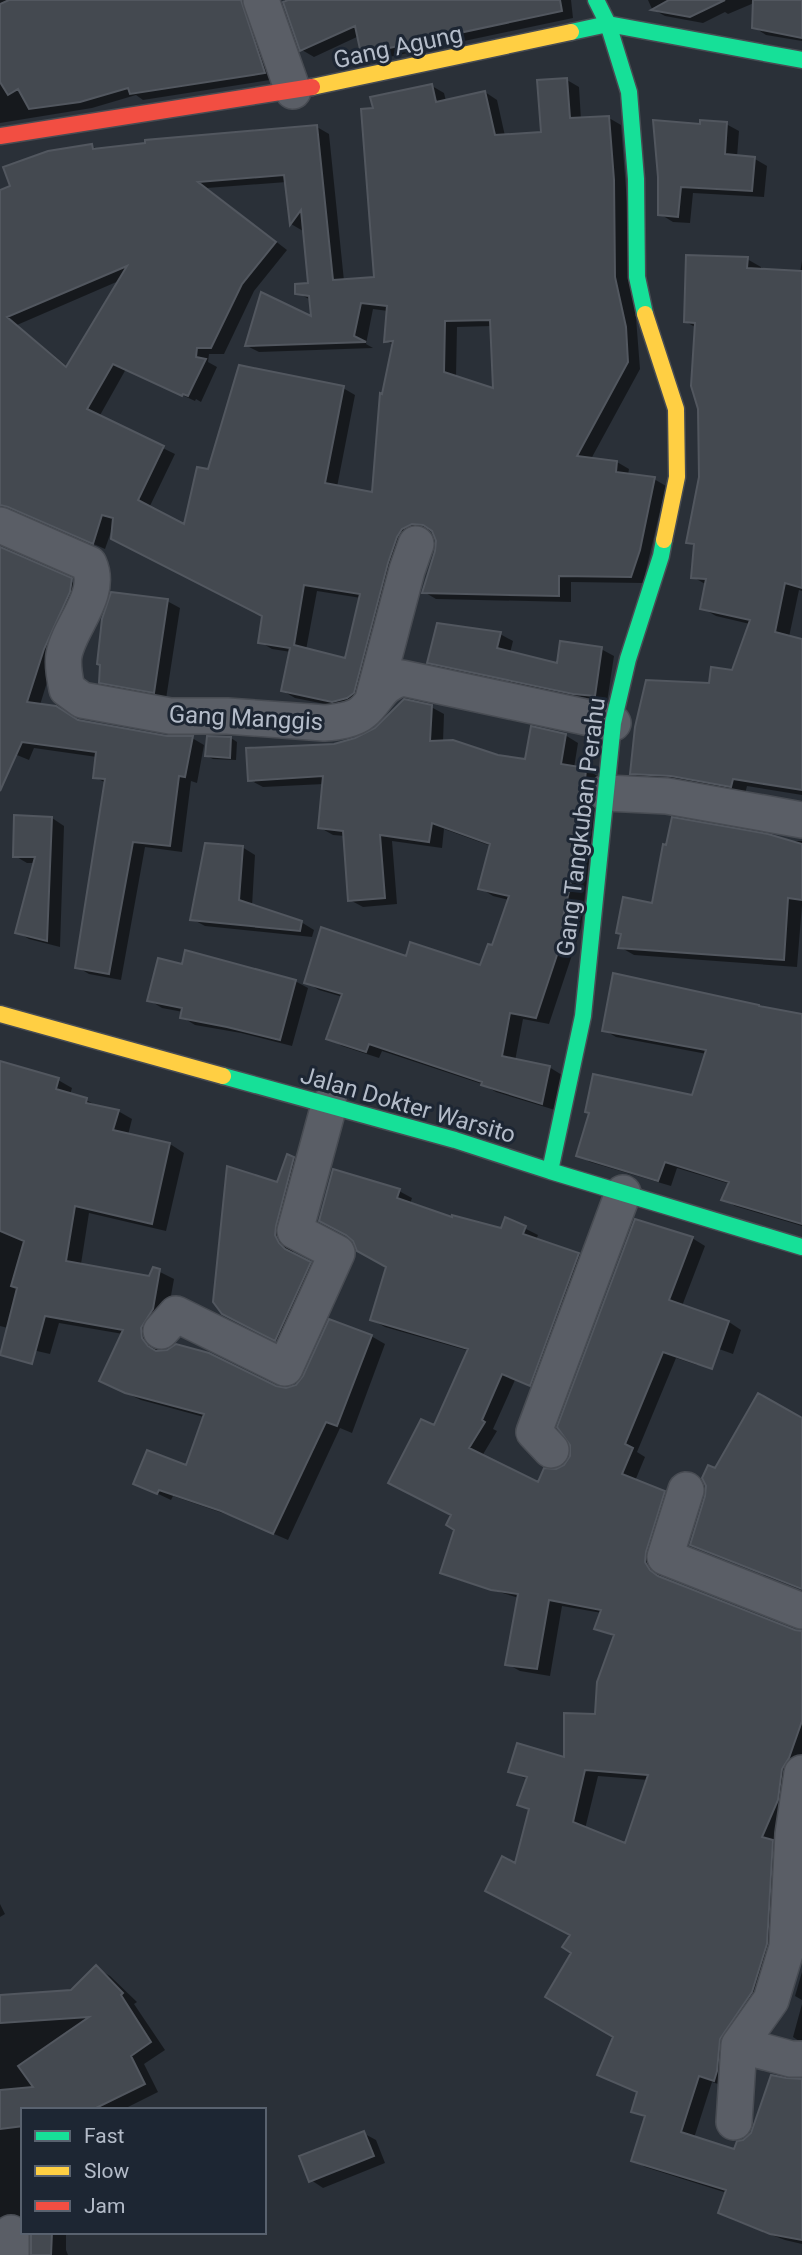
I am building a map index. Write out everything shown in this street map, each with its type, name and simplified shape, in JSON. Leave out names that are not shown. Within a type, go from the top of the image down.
[{"type":"street","points":[[261,0],[293,91]]},
{"type":"street","name":"Gang Tangkuban Perahu","points":[[550,1171],[583,1016],[613,723],[628,659],[661,556],[677,477],[676,409],[643,307],[637,277],[635,167],[629,92],[608,24],[596,0]]},
{"type":"street","name":"Gang Agung","points":[[0,136],[293,91],[608,24],[802,61]]},
{"type":"street","name":"Gang Manggis","points":[[0,525],[89,565],[93,575],[91,587],[64,654],[67,690],[82,700],[170,716],[226,716],[324,723],[338,722],[363,712],[391,681],[402,678],[613,723]]},
{"type":"street","points":[[373,699],[416,544]]},
{"type":"street","points":[[606,793],[667,796],[802,820]]},
{"type":"street","name":"Jalan Dokter Warsito","points":[[0,1014],[456,1140],[802,1247]]},
{"type":"street","points":[[161,1331],[176,1314],[285,1368],[337,1253],[295,1231],[329,1105]]},
{"type":"street","points":[[551,1450],[534,1432],[622,1193]]},
{"type":"street","points":[[686,1490],[665,1557],[802,1611]]},
{"type":"street","points":[[734,2122],[739,2045],[771,2000],[787,1947],[793,1835],[802,1773]]},
{"type":"street","points":[[739,2045],[791,2059],[802,2059]]},
{"type":"building","points":[[9,0],[241,0],[265,73],[130,94],[128,88],[80,102],[29,109],[18,89],[8,95],[0,82],[0,4]]},
{"type":"building","points":[[560,0],[562,11],[361,54],[355,26],[300,51],[283,2]]},
{"type":"building","points":[[669,0],[725,0],[690,17],[651,10]]},
{"type":"building","points":[[753,0],[802,0],[802,38],[752,28]]},
{"type":"building","points":[[567,78],[570,118],[609,116],[614,180],[615,277],[626,327],[628,362],[577,456],[617,461],[616,472],[655,477],[640,550],[631,577],[559,576],[559,596],[422,593],[436,541],[432,531],[423,525],[412,524],[402,529],[397,537],[388,563],[354,693],[332,702],[281,691],[290,648],[258,643],[262,616],[111,539],[113,518],[102,515],[93,544],[0,505],[0,190],[10,186],[3,167],[48,151],[92,144],[93,149],[145,143],[145,140],[317,125],[333,280],[374,277],[361,109],[373,108],[370,97],[432,84],[436,102],[485,91],[495,135],[541,132],[537,80]],"holes":[[[284,175],[290,225],[301,210],[308,283],[295,284],[295,294],[309,296],[311,316],[261,292],[245,346],[366,342],[354,336],[361,303],[387,306],[384,342],[393,341],[382,394],[380,393],[372,492],[325,483],[344,386],[239,365],[208,469],[197,467],[184,524],[138,500],[164,446],[87,409],[113,364],[182,396],[188,396],[206,359],[196,357],[197,348],[211,348],[242,284],[276,242],[198,182]],[[127,266],[66,367],[7,317]],[[490,320],[493,388],[444,372],[445,321]],[[304,585],[360,594],[345,658],[294,645]]]},
{"type":"building","points":[[653,120],[700,124],[700,120],[727,122],[725,154],[755,157],[752,191],[681,187],[678,217],[658,215]]},
{"type":"building","points":[[686,255],[748,257],[747,268],[802,271],[802,588],[785,583],[775,632],[802,639],[802,790],[733,779],[731,787],[671,776],[630,774],[635,727],[646,680],[709,683],[711,667],[732,670],[750,620],[700,609],[706,579],[691,578],[694,544],[686,543],[699,477],[698,409],[691,386],[695,323],[684,322]]},
{"type":"building","points":[[0,547],[72,578],[70,592],[44,649],[27,702],[56,706],[78,720],[167,736],[193,736],[185,777],[179,776],[170,846],[133,842],[109,974],[75,968],[105,779],[93,778],[96,752],[22,742],[0,791]]},
{"type":"building","points":[[111,592],[168,599],[154,693],[99,683],[100,665],[97,664],[102,619]]},
{"type":"building","points":[[437,623],[501,632],[497,648],[557,663],[560,641],[602,647],[595,696],[573,694],[427,663]]},
{"type":"building","points":[[404,699],[432,705],[430,741],[453,740],[498,755],[525,759],[531,726],[566,734],[561,764],[586,768],[584,795],[570,865],[575,866],[563,917],[569,919],[536,1018],[510,1013],[502,1056],[550,1066],[542,1104],[369,1044],[366,1052],[326,1039],[342,994],[304,983],[321,927],[406,956],[410,942],[480,965],[488,944],[492,945],[509,896],[478,889],[490,844],[432,823],[429,842],[380,835],[385,898],[348,901],[343,831],[318,828],[323,776],[248,781],[246,748],[334,744],[355,738],[375,728]]},
{"type":"building","points":[[207,736],[231,737],[230,758],[205,756]]},
{"type":"building","points":[[14,815],[52,817],[47,941],[15,933],[35,857],[13,857]]},
{"type":"building","points":[[672,817],[768,834],[802,844],[802,900],[788,898],[784,960],[618,948],[621,934],[616,933],[623,897],[652,903],[663,844],[666,845]]},
{"type":"building","points":[[205,843],[243,846],[239,900],[302,921],[300,931],[190,920]]},
{"type":"building","points":[[185,950],[296,980],[280,1040],[180,1018],[182,1008],[147,1001],[158,958],[182,964]]},
{"type":"building","points":[[613,973],[802,1014],[802,1224],[721,1200],[729,1182],[665,1162],[658,1181],[576,1156],[589,1113],[585,1112],[593,1074],[692,1095],[706,1050],[602,1031]]},
{"type":"building","points":[[0,1061],[59,1078],[56,1089],[87,1098],[86,1103],[119,1110],[113,1130],[170,1143],[152,1224],[75,1206],[66,1261],[149,1276],[153,1267],[160,1269],[153,1309],[141,1328],[142,1338],[148,1346],[156,1351],[167,1350],[176,1344],[209,1353],[276,1386],[286,1388],[296,1385],[303,1376],[329,1319],[372,1335],[337,1426],[326,1422],[273,1534],[221,1511],[159,1490],[157,1494],[133,1484],[147,1450],[186,1465],[204,1414],[125,1393],[99,1381],[123,1330],[45,1316],[32,1364],[0,1355],[17,1288],[11,1286],[24,1241],[0,1231]]},
{"type":"building","points":[[287,1154],[294,1157],[275,1235],[285,1249],[311,1262],[275,1341],[222,1314],[213,1302],[227,1166],[277,1182]]},
{"type":"building","points":[[333,1169],[400,1189],[397,1198],[452,1217],[501,1228],[505,1217],[526,1226],[523,1234],[579,1253],[530,1386],[502,1374],[482,1420],[485,1422],[469,1448],[538,1482],[544,1468],[556,1469],[564,1465],[570,1456],[570,1445],[557,1427],[635,1219],[693,1237],[669,1300],[729,1321],[712,1369],[663,1352],[625,1444],[633,1448],[622,1474],[665,1491],[646,1552],[645,1562],[650,1570],[658,1576],[802,1631],[802,1721],[789,1758],[782,1769],[778,1800],[762,1837],[773,1840],[767,1944],[752,1992],[720,2039],[714,2081],[699,2076],[681,2132],[734,2149],[737,2141],[743,2140],[751,2133],[771,2075],[802,2079],[802,2240],[770,2234],[718,2213],[726,2190],[631,2161],[645,2116],[631,2112],[637,2092],[597,2075],[613,2037],[545,1997],[571,1953],[562,1947],[570,1935],[485,1891],[502,1856],[515,1863],[529,1809],[517,1805],[527,1777],[508,1772],[517,1743],[564,1757],[564,1713],[595,1714],[597,1682],[614,1635],[594,1629],[601,1610],[549,1600],[537,1669],[505,1665],[518,1594],[491,1590],[440,1573],[454,1530],[446,1525],[451,1515],[388,1483],[421,1419],[434,1425],[468,1349],[370,1320],[386,1267],[357,1251],[353,1241],[346,1235],[319,1221]],"holes":[[[585,1770],[648,1775],[625,1843],[573,1822]]]},
{"type":"building","points":[[758,1393],[802,1418],[802,1589],[690,1545],[705,1496],[706,1486],[702,1478],[708,1465],[715,1468]]},
{"type":"building","points":[[96,1965],[123,1993],[121,1995],[151,2042],[131,2056],[145,2084],[96,2108],[21,2108],[21,2126],[0,2129],[0,2090],[33,2087],[18,2066],[89,2017],[0,2023],[0,1995],[71,1990]]},
{"type":"building","points":[[364,2131],[374,2156],[309,2182],[299,2156]]},
{"type":"building","points":[[31,2234],[52,2234],[51,2255],[31,2255]]},
{"type":"traffic: fast","points":[[596,0],[608,24],[629,92],[636,179],[637,277],[645,314]]},
{"type":"traffic: fast","points":[[571,32],[608,24],[802,60]]},
{"type":"traffic: fast","points":[[550,1171],[583,1016],[613,723],[628,659],[664,540]]},
{"type":"traffic: fast","points":[[223,1076],[455,1140],[802,1247]]},
{"type":"traffic: slow","points":[[312,87],[571,32]]},
{"type":"traffic: slow","points":[[645,314],[676,409],[677,477],[664,540]]},
{"type":"traffic: slow","points":[[0,1014],[223,1076]]},
{"type":"traffic: jam","points":[[0,136],[312,87]]}]
